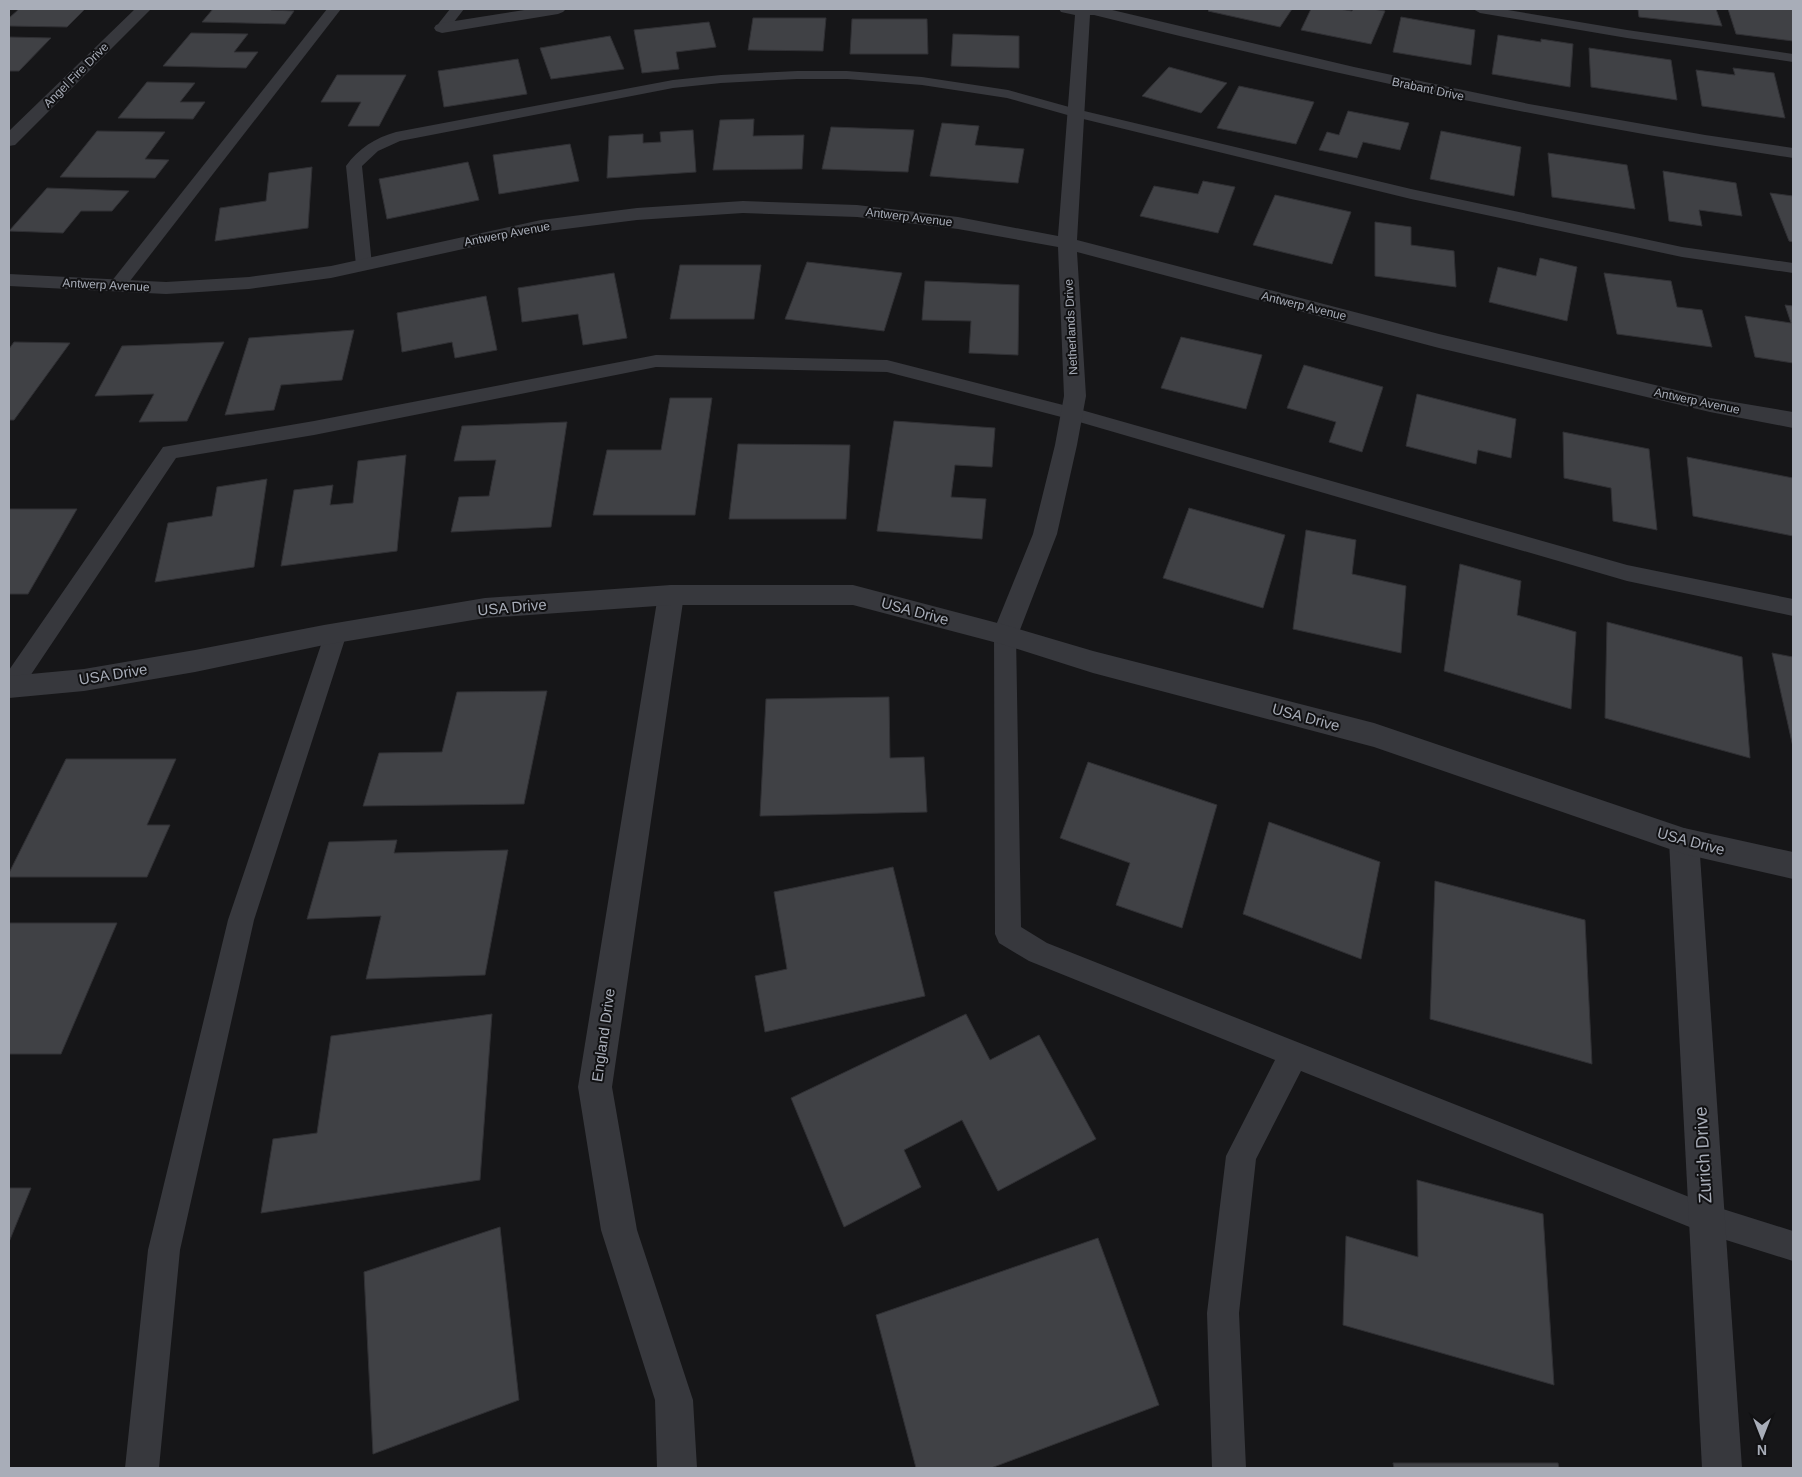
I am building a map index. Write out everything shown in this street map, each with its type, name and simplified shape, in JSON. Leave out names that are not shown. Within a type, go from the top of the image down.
[{"type":"street","name":"Angel Fire Drive","points":[[9,141],[143,9]]},
{"type":"street","points":[[442,28],[558,9]]},
{"type":"street","name":"Netherlands Drive","points":[[1005,635],[1045,534],[1066,445],[1075,396],[1067,243],[1076,113],[1078,10]]},
{"type":"street","name":"Brabant Drive","points":[[1078,10],[1094,10],[1321,66],[1505,105],[1700,141],[1793,153]]},
{"type":"street","name":"Antwerp Avenue","points":[[9,280],[166,288],[249,283],[331,272],[541,226],[637,214],[742,207],[857,210],[958,223],[1067,243],[1162,270],[1449,343],[1710,405],[1793,420]]},
{"type":"street","name":"USA Drive","points":[[9,687],[93,678],[195,661],[336,633],[485,608],[670,595],[853,595],[1005,635],[1093,662],[1374,735],[1684,841],[1793,866]]},
{"type":"street","name":"England Drive","points":[[670,595],[595,1087],[619,1230],[674,1400],[677,1468]]},
{"type":"street","name":"Zurich Drive","points":[[1684,841],[1722,1468]]},
{"type":"lane","points":[[116,286],[334,9]]},
{"type":"lane","points":[[442,28],[457,9]]},
{"type":"lane","points":[[1480,9],[1627,34],[1793,58]]},
{"type":"lane","points":[[364,265],[354,166],[361,155],[373,146],[396,137],[673,84],[721,79],[797,75],[848,75],[922,81],[1008,94],[1076,113],[1411,194],[1682,252],[1793,268]]},
{"type":"lane","points":[[9,687],[170,452],[314,428],[656,361],[887,366],[1071,413],[1627,573],[1793,608]]},
{"type":"lane","points":[[142,1468],[164,1250],[168,1230],[241,920],[336,633]]},
{"type":"lane","points":[[1005,635],[1008,934],[1038,952],[1706,1219],[1793,1246]]},
{"type":"lane","points":[[1229,1468],[1223,1314],[1241,1156],[1294,1054]]},
{"type":"building","points":[[19,9],[85,9],[67,27],[9,26],[9,18]]},
{"type":"building","points":[[213,9],[294,11],[285,24],[202,22]]},
{"type":"building","points":[[1210,9],[1292,9],[1280,27],[1208,11]]},
{"type":"building","points":[[1311,9],[1352,11],[1354,9],[1373,9],[1385,11],[1371,44],[1301,30]]},
{"type":"building","points":[[1638,9],[1716,9],[1722,26],[1639,17]]},
{"type":"building","points":[[1728,9],[1793,9],[1793,41],[1736,34]]},
{"type":"building","points":[[1401,17],[1475,30],[1471,65],[1393,52]]},
{"type":"building","points":[[753,18],[826,18],[823,51],[748,50]]},
{"type":"building","points":[[852,19],[927,19],[928,54],[850,54]]},
{"type":"building","points":[[709,22],[716,47],[676,52],[679,69],[642,73],[634,30]]},
{"type":"building","points":[[191,33],[248,34],[234,52],[258,52],[246,68],[163,66]]},
{"type":"building","points":[[953,34],[1019,36],[1019,68],[951,66]]},
{"type":"building","points":[[1498,35],[1541,42],[1541,39],[1573,44],[1570,87],[1492,74]]},
{"type":"building","points":[[610,36],[624,69],[551,79],[540,48]]},
{"type":"building","points":[[9,37],[51,38],[19,71],[9,71]]},
{"type":"building","points":[[1589,48],[1671,60],[1677,100],[1591,87]]},
{"type":"building","points":[[518,59],[527,94],[444,107],[438,71]]},
{"type":"building","points":[[1169,67],[1227,83],[1201,113],[1142,96]]},
{"type":"building","points":[[1733,68],[1774,73],[1785,118],[1702,106],[1696,70],[1735,75]]},
{"type":"building","points":[[337,75],[406,75],[379,126],[348,126],[361,102],[321,102]]},
{"type":"building","points":[[147,82],[195,83],[180,102],[205,102],[193,119],[118,118]]},
{"type":"building","points":[[1239,86],[1314,102],[1296,144],[1217,128]]},
{"type":"building","points":[[1348,111],[1409,123],[1400,150],[1363,142],[1357,158],[1319,150],[1327,132],[1339,135]]},
{"type":"building","points":[[754,119],[753,136],[804,135],[802,169],[713,170],[720,120]]},
{"type":"building","points":[[942,123],[979,126],[975,145],[1024,149],[1018,183],[930,176]]},
{"type":"building","points":[[831,127],[914,130],[908,172],[822,169]]},
{"type":"building","points":[[693,130],[696,172],[607,178],[609,136],[643,134],[643,143],[661,142],[660,132]]},
{"type":"building","points":[[97,131],[165,132],[145,159],[169,160],[155,178],[60,177]]},
{"type":"building","points":[[1441,131],[1521,147],[1514,196],[1430,179]]},
{"type":"building","points":[[570,144],[579,181],[499,194],[493,155]]},
{"type":"building","points":[[1548,153],[1627,165],[1635,209],[1552,197]]},
{"type":"building","points":[[468,162],[479,200],[387,219],[379,179]]},
{"type":"building","points":[[312,167],[308,228],[215,241],[220,208],[266,201],[269,173]]},
{"type":"building","points":[[1663,171],[1736,183],[1742,216],[1699,210],[1702,226],[1669,221]]},
{"type":"building","points":[[1203,181],[1235,187],[1218,233],[1140,216],[1154,186],[1198,194]]},
{"type":"building","points":[[47,188],[129,191],[112,211],[81,211],[63,233],[9,231]]},
{"type":"building","points":[[1770,193],[1793,196],[1793,242],[1789,241]]},
{"type":"building","points":[[1275,195],[1351,212],[1332,264],[1253,245]]},
{"type":"building","points":[[1375,222],[1411,227],[1411,245],[1454,251],[1456,287],[1375,276]]},
{"type":"building","points":[[1540,258],[1577,267],[1567,321],[1489,302],[1498,267],[1536,276]]},
{"type":"building","points":[[807,262],[902,273],[884,331],[785,319]]},
{"type":"building","points":[[680,265],[761,265],[754,319],[670,319]]},
{"type":"building","points":[[614,273],[627,338],[583,345],[578,314],[522,322],[518,288]]},
{"type":"building","points":[[1604,273],[1671,281],[1677,307],[1702,310],[1712,347],[1617,334]]},
{"type":"building","points":[[925,281],[1019,285],[1018,355],[969,353],[971,321],[922,320]]},
{"type":"building","points":[[486,296],[497,350],[455,358],[452,342],[402,352],[397,313]]},
{"type":"building","points":[[1785,305],[1793,306],[1793,363],[1755,357],[1745,316],[1791,323]]},
{"type":"building","points":[[354,330],[342,380],[281,385],[274,410],[225,415],[249,338]]},
{"type":"building","points":[[1181,337],[1262,355],[1246,409],[1161,388]]},
{"type":"building","points":[[14,342],[70,343],[14,420],[9,420],[9,349]]},
{"type":"building","points":[[224,342],[187,421],[139,422],[154,394],[95,396],[122,346]]},
{"type":"building","points":[[1304,365],[1383,387],[1362,452],[1329,442],[1336,422],[1287,408]]},
{"type":"building","points":[[1417,394],[1516,419],[1511,458],[1478,450],[1476,464],[1406,446]]},
{"type":"building","points":[[670,398],[712,398],[695,515],[593,515],[607,450],[661,450]]},
{"type":"building","points":[[894,421],[995,428],[992,467],[955,465],[951,497],[986,499],[982,539],[877,531]]},
{"type":"building","points":[[567,422],[551,527],[451,532],[459,497],[489,496],[496,460],[454,461],[462,426]]},
{"type":"building","points":[[1563,432],[1649,449],[1657,530],[1613,521],[1611,488],[1564,478]]},
{"type":"building","points":[[738,444],[850,445],[846,519],[729,519]]},
{"type":"building","points":[[406,455],[397,551],[281,566],[294,490],[333,485],[330,505],[353,503],[358,461]]},
{"type":"building","points":[[1687,457],[1793,478],[1793,536],[1693,516]]},
{"type":"building","points":[[267,479],[254,567],[155,582],[168,523],[212,516],[217,487]]},
{"type":"building","points":[[1189,508],[1285,535],[1263,608],[1163,578]]},
{"type":"building","points":[[9,509],[77,509],[28,594],[9,594]]},
{"type":"building","points":[[1306,530],[1356,540],[1352,574],[1406,586],[1401,653],[1293,629]]},
{"type":"building","points":[[1460,564],[1521,581],[1517,615],[1576,632],[1571,709],[1444,671]]},
{"type":"building","points":[[1607,622],[1742,657],[1750,758],[1605,718]]},
{"type":"building","points":[[1772,653],[1793,657],[1793,747]]},
{"type":"building","points":[[547,691],[524,804],[363,806],[379,753],[442,752],[457,692]]},
{"type":"building","points":[[889,697],[890,758],[924,757],[927,812],[760,816],[766,699]]},
{"type":"building","points":[[66,759],[176,759],[147,825],[170,825],[147,877],[9,877],[9,873]]},
{"type":"building","points":[[1088,762],[1217,805],[1182,928],[1116,905],[1130,863],[1060,838]]},
{"type":"building","points":[[1269,822],[1380,862],[1361,959],[1243,914]]},
{"type":"building","points":[[397,840],[394,853],[508,850],[485,975],[366,979],[381,916],[307,919],[329,842]]},
{"type":"building","points":[[893,867],[925,996],[765,1032],[755,976],[787,969],[774,892]]},
{"type":"building","points":[[1435,881],[1585,920],[1592,1064],[1430,1019]]},
{"type":"building","points":[[9,923],[117,923],[61,1054],[9,1054]]},
{"type":"building","points":[[492,1014],[480,1180],[261,1213],[273,1139],[317,1133],[331,1036]]},
{"type":"building","points":[[966,1014],[990,1060],[1039,1035],[1096,1139],[998,1191],[962,1120],[904,1150],[921,1187],[844,1227],[791,1098]]},
{"type":"building","points":[[1417,1180],[1543,1214],[1554,1385],[1343,1325],[1346,1236],[1418,1257]]},
{"type":"building","points":[[9,1188],[31,1188],[9,1242]]},
{"type":"building","points":[[500,1227],[519,1400],[373,1454],[364,1272]]},
{"type":"building","points":[[1098,1238],[1159,1405],[991,1468],[916,1468],[876,1315]]},
{"type":"building","points":[[1393,1463],[1558,1463],[1559,1468],[1394,1468]]}]
